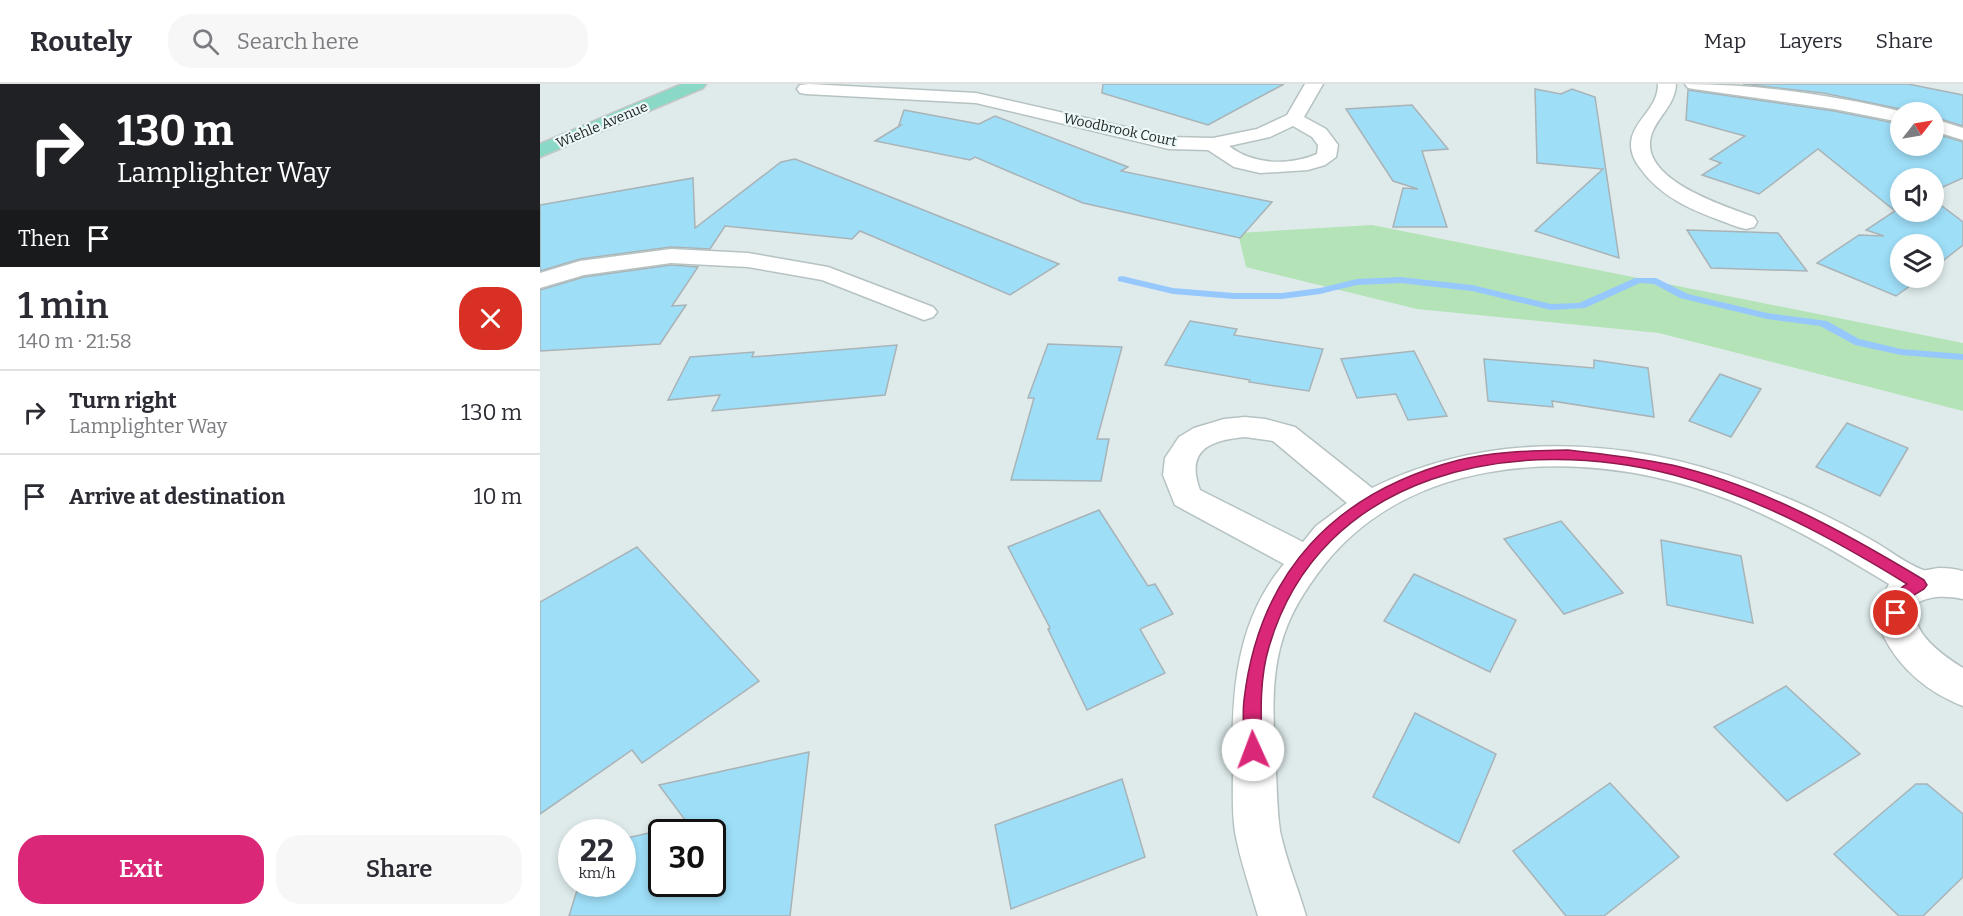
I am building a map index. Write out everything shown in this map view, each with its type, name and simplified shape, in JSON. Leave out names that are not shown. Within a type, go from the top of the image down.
[{"type":"main road","name":"Wiehle Avenue","points":[[592,110],[652,84]]},
{"type":"main road","name":"Wiehle Avenue","points":[[540,151],[697,84]]},
{"type":"street","name":"Woodbrook Court","points":[[978,91],[1004,84]]},
{"type":"street","points":[[1213,144],[1240,162],[1258,166],[1299,166],[1317,162],[1326,157],[1328,145],[1319,133],[1294,119],[1314,84]]},
{"type":"street","points":[[1667,84],[1664,104],[1643,130],[1640,142],[1642,156],[1653,174],[1666,187],[1746,222]]},
{"type":"street","points":[[1694,84],[1834,104],[1890,115]]},
{"type":"street","name":"Woodbrook Court","points":[[806,89],[978,91],[1169,143],[1213,144],[1263,133],[1294,119]]},
{"type":"street","points":[[1944,128],[1963,134]]},
{"type":"street","points":[[540,281],[580,268],[671,256],[748,260],[828,274],[924,312]]},
{"type":"street","points":[[1306,559],[1187,497],[1179,483],[1177,468],[1183,453],[1196,440],[1213,431],[1243,426],[1274,430],[1284,434],[1368,502]]},
{"type":"street","points":[[1282,916],[1256,821],[1252,703],[1260,648],[1279,600],[1306,559],[1334,530],[1368,502],[1414,479],[1461,464],[1515,456],[1568,455],[1621,460],[1673,470],[1728,487],[1829,532],[1919,585]]},
{"type":"street","points":[[1963,585],[1932,582],[1919,585],[1902,594],[1896,613],[1903,636],[1923,661],[1963,688]]},
{"type":"green space","points":[[1372,225],[1963,343],[1963,411],[1659,333],[1417,309],[1246,267],[1238,233]]},
{"type":"building","points":[[1103,84],[1284,84],[1208,125],[1102,93]]},
{"type":"building","points":[[1743,84],[1908,84],[1963,95],[1963,126],[1944,120],[1944,102],[1890,102],[1890,107],[1823,93]]},
{"type":"building","points":[[1535,89],[1561,94],[1572,89],[1595,97],[1619,258],[1535,231],[1603,169],[1537,163]]},
{"type":"building","points":[[1688,90],[1834,111],[1890,122],[1890,156],[1944,156],[1944,136],[1963,142],[1963,178],[1944,187],[1944,168],[1890,168],[1890,207],[1818,149],[1759,194],[1702,175],[1721,163],[1710,159],[1745,136],[1686,120]]},
{"type":"building","points":[[1412,105],[1448,149],[1422,151],[1447,227],[1393,227],[1403,188],[1418,189],[1393,181],[1346,109]]},
{"type":"building","points":[[904,110],[979,124],[995,116],[1128,167],[1121,171],[1272,202],[1240,238],[1083,203],[975,157],[970,160],[875,141],[901,125],[899,125]]},
{"type":"building","points":[[795,159],[1059,264],[1010,295],[860,231],[852,239],[725,226],[710,249],[671,247],[580,259],[540,271],[540,205],[693,178],[695,228],[781,162]]},
{"type":"building","points":[[1944,208],[1963,222],[1963,245],[1944,260],[1944,234],[1890,234],[1890,288],[1907,288],[1896,296],[1817,263],[1859,235],[1884,236],[1866,230],[1890,214],[1890,222],[1944,222]]},
{"type":"building","points":[[1687,230],[1778,233],[1807,271],[1711,268]]},
{"type":"building","points":[[671,265],[698,267],[672,306],[686,305],[660,344],[540,351],[540,290],[584,277]]},
{"type":"building","points":[[1190,321],[1237,329],[1234,335],[1323,349],[1309,391],[1249,382],[1250,380],[1165,365]]},
{"type":"building","points":[[1048,344],[1122,347],[1097,439],[1109,439],[1101,481],[1011,480],[1034,398],[1028,398]]},
{"type":"building","points":[[897,345],[885,395],[712,411],[720,395],[668,400],[690,357],[754,352],[752,357]]},
{"type":"building","points":[[1414,351],[1447,416],[1408,420],[1396,394],[1357,398],[1341,359]]},
{"type":"building","points":[[1484,359],[1594,368],[1594,360],[1648,368],[1654,417],[1552,401],[1553,407],[1488,401]]},
{"type":"building","points":[[1720,374],[1761,389],[1731,437],[1689,421]]},
{"type":"building","points":[[1847,423],[1908,448],[1880,496],[1816,467]]},
{"type":"building","points":[[1099,510],[1148,586],[1155,584],[1173,614],[1140,629],[1165,673],[1087,710],[1048,629],[1050,628],[1008,547]]},
{"type":"building","points":[[1561,521],[1623,593],[1564,614],[1504,539]]},
{"type":"building","points":[[1661,540],[1741,556],[1753,623],[1667,605]]},
{"type":"building","points":[[637,547],[759,681],[642,763],[632,750],[540,814],[540,602]]},
{"type":"building","points":[[1414,574],[1516,620],[1490,672],[1384,621]]},
{"type":"building","points":[[1786,686],[1860,754],[1787,801],[1714,727]]},
{"type":"building","points":[[1415,713],[1496,754],[1459,843],[1373,797]]},
{"type":"building","points":[[809,752],[790,916],[569,916],[575,897],[636,897],[636,836],[648,833],[648,897],[726,897],[726,819],[684,819],[659,785]]},
{"type":"building","points":[[1122,779],[1145,857],[1011,909],[995,825]]},
{"type":"building","points":[[1610,783],[1679,857],[1604,916],[1566,916],[1513,851]]},
{"type":"building","points":[[1916,784],[1927,784],[1963,814],[1963,877],[1923,916],[1899,916],[1834,854]]},
{"type":"waterway","points":[[1122,279],[1173,291],[1234,296],[1282,296],[1320,291],[1357,282],[1400,280],[1472,288],[1551,307],[1581,306],[1639,280],[1656,281],[1684,296],[1767,316],[1823,323],[1855,342],[1901,352],[1963,357]]},
{"type":"route","points":[[1253,750],[1252,703],[1260,648],[1279,600],[1306,559],[1334,530],[1368,502],[1414,479],[1461,464],[1515,456],[1568,455],[1621,460],[1673,470],[1728,487],[1860,548],[1919,585],[1902,594],[1896,613]]}]
